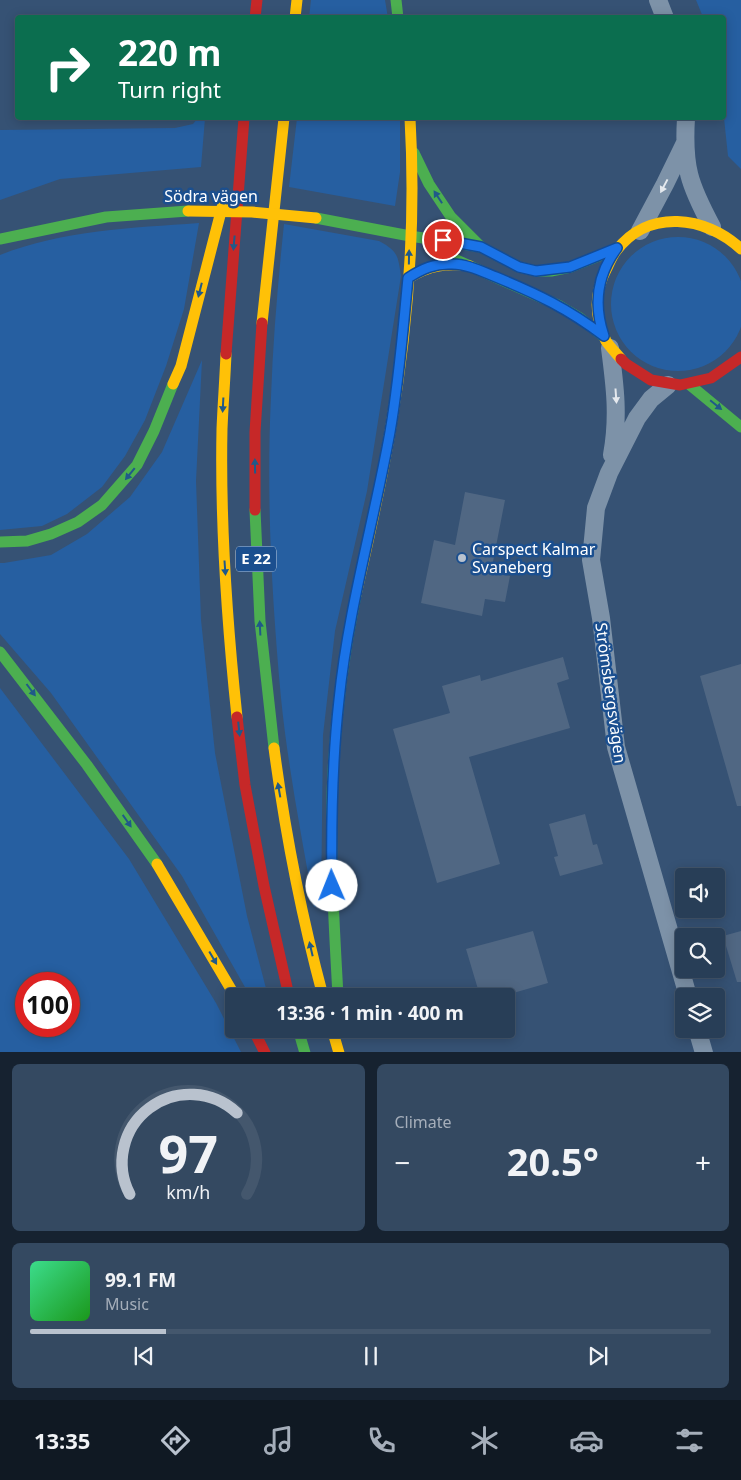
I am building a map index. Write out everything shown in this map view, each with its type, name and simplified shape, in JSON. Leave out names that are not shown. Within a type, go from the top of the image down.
[{"type":"main road","points":[[255,15],[257,0]]},
{"type":"main road","points":[[295,15],[297,0]]},
{"type":"main road","points":[[396,0],[398,15]]},
{"type":"main road","name":"E 22","points":[[284,120],[260,318],[254,434],[256,550],[262,660],[278,780],[295,880],[321,988]]},
{"type":"main road","points":[[338,988],[331,832],[333,771],[339,699],[349,633],[390,432],[400,360],[410,236],[412,149],[410,120]]},
{"type":"main road","points":[[0,542],[27,541],[52,534],[78,522],[102,505],[137,465],[154,431],[181,366],[244,121]]},
{"type":"main road","name":"E 22","points":[[244,121],[228,310],[222,430],[224,551],[231,661],[245,785],[264,886],[287,988]]},
{"type":"main road","points":[[412,149],[429,184],[451,217],[481,247]]},
{"type":"main road","name":"Södra vägen","points":[[0,241],[106,217],[232,210],[316,218],[481,247],[519,267],[536,271],[570,267],[617,248]]},
{"type":"main road","points":[[607,342],[598,316],[597,295],[602,275],[617,248],[640,231],[663,222],[694,222],[712,227],[727,236],[741,249]]},
{"type":"main road","name":"Södra vägen","points":[[410,236],[470,266],[558,305],[580,318],[607,342],[621,362],[651,380],[668,385],[690,385],[719,375],[741,357]]},
{"type":"main road","points":[[727,236],[741,236]]},
{"type":"main road","points":[[408,278],[420,270],[432,266],[453,264],[470,266]]},
{"type":"main road","points":[[690,385],[741,427]]},
{"type":"main road","points":[[0,652],[88,765],[164,874],[230,988]]},
{"type":"main road","points":[[258,1038],[265,1052]]},
{"type":"main road","points":[[300,1038],[304,1052]]},
{"type":"main road","points":[[335,1038],[340,1052]]},
{"type":"main road","points":[[340,1038],[340,1052]]},
{"type":"street","points":[[658,0],[664,15]]},
{"type":"street","points":[[686,120],[685,142],[691,184],[712,227]]},
{"type":"street","points":[[640,231],[685,142]]},
{"type":"street","name":"Strömsbergsvägen","points":[[607,342],[617,410],[616,432],[609,473]]},
{"type":"street","name":"Strömsbergsvägen","points":[[668,385],[651,399],[637,418],[609,473],[596,508],[591,560],[601,618],[616,747],[686,988]]},
{"type":"street","points":[[700,1038],[704,1052]]},
{"type":"shaded area","points":[[311,0],[385,0],[388,15],[309,15]]},
{"type":"shaded area","points":[[696,0],[741,0],[741,169],[728,156],[724,120],[726,120],[726,15],[702,15]]},
{"type":"shaded area","points":[[196,120],[205,120],[201,167],[60,179],[0,200],[0,130],[175,128],[193,124]]},
{"type":"shaded area","points":[[297,120],[400,120],[400,172],[395,206],[289,187]]},
{"type":"shaded area","points":[[199,223],[184,309],[166,366],[145,420],[125,456],[102,487],[67,514],[42,526],[0,530],[0,255],[48,240],[73,235]]},
{"type":"shaded area","points":[[284,224],[379,241],[394,251],[401,276],[367,491],[335,631],[323,735],[321,905],[314,907],[287,750],[275,623],[271,548],[269,472],[272,375]]},
{"type":"shaded area","points":[[678,237],[704,242],[715,248],[725,257],[734,267],[742,284],[742,324],[740,330],[734,341],[725,351],[715,360],[704,366],[678,371],[652,366],[641,360],[631,351],[622,341],[616,330],[611,304],[616,278],[622,267],[631,257],[641,248],[652,242]]},
{"type":"shaded area","points":[[202,360],[196,481],[201,620],[215,753],[247,916],[266,988],[245,988],[182,876],[51,693],[0,634],[0,563],[51,555],[87,534],[130,497],[162,452]]},
{"type":"shaded area","points":[[0,688],[129,859],[216,1003],[225,1021],[225,1038],[234,1038],[241,1052],[0,1052]]},
{"type":"building","name":"Carspect Kalmar Svaneberg","points":[[465,492],[505,500],[491,572],[510,576],[505,602],[485,599],[482,616],[421,603],[434,540],[455,545]]},
{"type":"building","points":[[563,657],[569,679],[557,683],[570,728],[469,757],[500,864],[437,883],[393,729],[450,713],[442,686],[480,675],[481,681]]},
{"type":"building","points":[[741,664],[741,806],[737,806],[700,676]]},
{"type":"building","points":[[585,814],[593,845],[597,844],[603,864],[560,876],[554,857],[558,856],[549,824]]},
{"type":"building","points":[[533,931],[548,983],[515,993],[515,988],[478,988],[466,949]]},
{"type":"building","points":[[741,931],[741,982],[737,982],[725,943],[725,935]]},
{"type":"traffic: fast","points":[[396,0],[398,15]]},
{"type":"traffic: fast","points":[[414,153],[429,184],[451,217],[481,247]]},
{"type":"traffic: fast","points":[[0,239],[106,217],[188,211]]},
{"type":"traffic: fast","points":[[316,218],[481,247],[519,267],[536,271],[551,271],[571,267],[617,249]]},
{"type":"traffic: fast","points":[[452,258],[558,305],[580,318],[603,336]]},
{"type":"traffic: fast","points":[[0,542],[27,541],[51,534],[78,522],[102,505],[137,465],[154,431],[173,384]]},
{"type":"traffic: fast","points":[[690,385],[741,427]]},
{"type":"traffic: fast","points":[[255,510],[260,621],[274,748]]},
{"type":"traffic: fast","points":[[338,988],[332,856],[333,772],[341,683],[356,595]]},
{"type":"traffic: fast","points":[[0,652],[87,765],[157,864]]},
{"type":"traffic: fast","points":[[301,1038],[305,1052]]},
{"type":"traffic: slow","points":[[295,15],[297,0]]},
{"type":"traffic: slow","points":[[262,323],[284,120]]},
{"type":"traffic: slow","points":[[356,595],[386,452],[402,354],[411,236],[412,157],[410,120]]},
{"type":"traffic: slow","points":[[173,384],[181,366],[225,196]]},
{"type":"traffic: slow","points":[[188,211],[252,212],[316,218]]},
{"type":"traffic: slow","points":[[621,359],[606,341],[602,332],[597,304],[600,286],[611,259],[629,237],[644,228],[660,223],[677,222],[695,224],[711,229],[741,249]]},
{"type":"traffic: slow","points":[[409,278],[424,270],[438,266],[470,266]]},
{"type":"traffic: slow","points":[[226,354],[222,429],[223,537],[227,609],[237,717]]},
{"type":"traffic: slow","points":[[274,748],[294,873],[321,988]]},
{"type":"traffic: slow","points":[[157,864],[230,988]]},
{"type":"traffic: slow","points":[[335,1038],[339,1052]]},
{"type":"traffic: jam","points":[[255,15],[257,0]]},
{"type":"traffic: jam","points":[[226,354],[244,120]]},
{"type":"traffic: jam","points":[[255,510],[255,432],[262,323]]},
{"type":"traffic: jam","points":[[621,359],[651,380],[680,385],[711,378],[741,357]]},
{"type":"traffic: jam","points":[[237,717],[245,785],[264,886],[287,988]]},
{"type":"traffic: jam","points":[[258,1038],[264,1052]]},
{"type":"place","name":"Carspect Kalmar Svaneberg","points":[[462,558]]},
{"type":"route","points":[[332,886],[333,771],[339,699],[349,633],[390,432],[400,360],[408,278],[420,270],[432,266],[443,264],[470,266],[558,305],[580,318],[604,336],[598,316],[597,295],[602,275],[617,248],[570,267],[551,271],[536,271],[519,267],[481,247],[443,240]]}]
